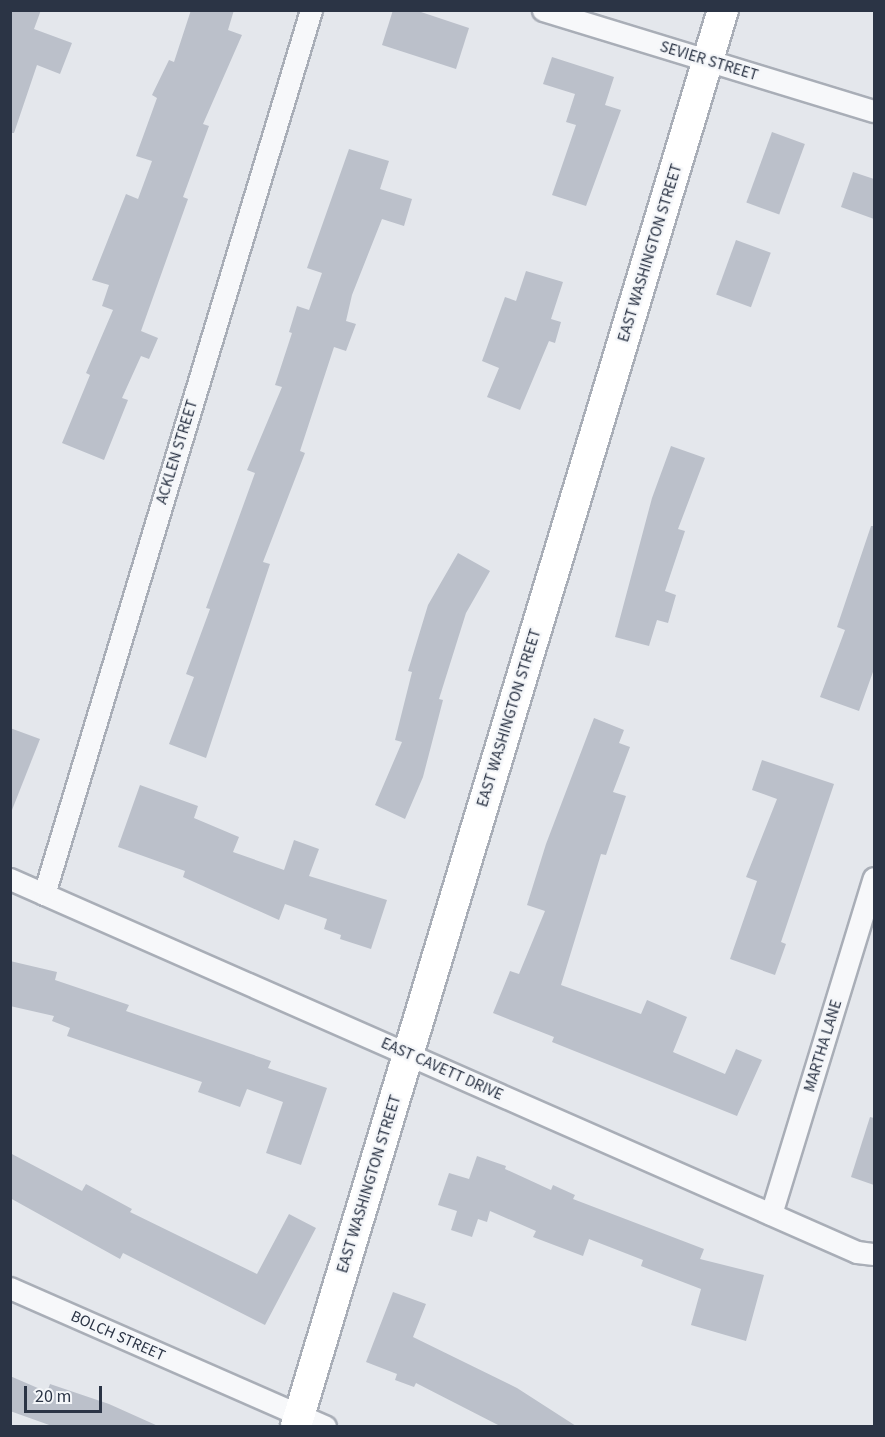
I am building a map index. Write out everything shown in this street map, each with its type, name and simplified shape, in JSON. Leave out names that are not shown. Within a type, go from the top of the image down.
[{"type":"street","name":"ACKLEN STREET","points":[[44,894],[311,10]]},
{"type":"street","name":"SEVIER STREET","points":[[543,10],[874,111]]},
{"type":"street","name":"EAST WASHINGTON STREET","points":[[307,1423],[408,1055],[723,10]]},
{"type":"street","name":"EAST CAVETT DRIVE","points":[[10,879],[857,1252],[874,1254]]},
{"type":"street","name":"MARTHA LANE","points":[[771,1214],[874,879]]},
{"type":"street","name":"BOLCH STREET","points":[[10,1288],[307,1423]]},
{"type":"building","points":[[10,10],[41,10],[34,29],[72,43],[60,74],[37,65],[14,133],[10,133]]},
{"type":"building","points":[[191,10],[234,10],[228,30],[242,35],[203,124],[209,126],[183,197],[188,199],[141,331],[158,338],[149,359],[141,356],[122,398],[128,400],[104,460],[62,443],[90,375],[86,373],[113,310],[102,306],[109,285],[92,280],[126,194],[138,199],[152,161],[136,156],[157,98],[152,95],[169,60],[174,62]]},
{"type":"building","points":[[393,10],[415,10],[469,28],[456,69],[382,45]]},
{"type":"building","points":[[552,57],[614,77],[605,105],[621,110],[586,206],[552,195],[576,125],[566,122],[575,94],[543,84]]},
{"type":"building","points":[[772,132],[805,144],[779,214],[746,202]]},
{"type":"building","points":[[349,149],[389,161],[380,189],[412,199],[404,226],[382,219],[352,295],[346,321],[356,324],[346,351],[334,347],[300,451],[305,453],[263,562],[270,564],[206,758],[169,744],[194,677],[186,674],[210,609],[206,608],[255,473],[247,470],[282,387],[275,385],[292,333],[289,332],[297,306],[309,310],[322,273],[307,268]]},
{"type":"building","points":[[853,172],[874,179],[874,219],[841,207]]},
{"type":"building","points":[[736,240],[771,253],[751,307],[716,295]]},
{"type":"building","points":[[526,271],[563,282],[551,319],[561,322],[555,343],[549,341],[520,410],[487,397],[499,368],[482,361],[505,297],[516,301]]},
{"type":"building","points":[[671,446],[705,458],[678,529],[685,531],[665,591],[676,595],[668,623],[657,620],[649,646],[615,637],[652,498]]},
{"type":"building","points":[[871,526],[874,526],[874,669],[859,711],[820,697],[845,630],[837,627]]},
{"type":"building","points":[[458,553],[490,571],[466,613],[439,699],[443,700],[423,777],[405,819],[375,805],[402,742],[395,740],[412,672],[408,671],[428,605]]},
{"type":"building","points":[[594,718],[624,730],[619,743],[630,747],[613,792],[626,796],[606,855],[601,854],[561,985],[641,1014],[647,1000],[687,1017],[673,1052],[725,1074],[736,1049],[762,1060],[737,1116],[552,1042],[554,1037],[493,1013],[510,971],[519,974],[545,911],[527,905],[546,844]]},
{"type":"building","points":[[10,728],[40,739],[12,810],[10,809]]},
{"type":"building","points":[[762,760],[834,784],[781,942],[786,944],[775,975],[730,959],[757,881],[746,877],[777,799],[752,790]]},
{"type":"building","points":[[140,785],[198,806],[194,818],[239,837],[233,852],[284,870],[294,840],[319,849],[309,876],[387,900],[371,949],[340,939],[341,935],[324,929],[327,919],[285,904],[279,920],[183,877],[185,871],[118,847]]},
{"type":"building","points":[[10,961],[57,972],[55,980],[129,1005],[126,1011],[271,1061],[268,1068],[327,1088],[301,1165],[266,1153],[283,1102],[247,1089],[240,1107],[198,1092],[202,1082],[67,1036],[70,1028],[52,1021],[54,1016],[10,1006]]},
{"type":"building","points":[[870,1117],[874,1118],[874,1185],[851,1177]]},
{"type":"building","points":[[10,1153],[82,1191],[86,1184],[132,1209],[130,1212],[257,1274],[289,1214],[316,1228],[265,1325],[123,1253],[120,1259],[10,1198]]},
{"type":"building","points":[[477,1156],[506,1166],[505,1169],[551,1190],[553,1185],[575,1195],[573,1199],[704,1249],[700,1259],[764,1275],[746,1341],[691,1325],[701,1289],[641,1266],[643,1260],[589,1239],[583,1256],[533,1237],[536,1231],[490,1211],[487,1222],[478,1219],[472,1237],[451,1230],[457,1211],[438,1205],[449,1173],[469,1179]]},
{"type":"building","points":[[393,1292],[426,1304],[413,1337],[517,1388],[576,1426],[500,1426],[416,1383],[414,1387],[395,1380],[397,1374],[366,1362]]},
{"type":"building","points":[[10,1376],[47,1392],[50,1384],[109,1404],[158,1426],[52,1426],[10,1411]]}]
